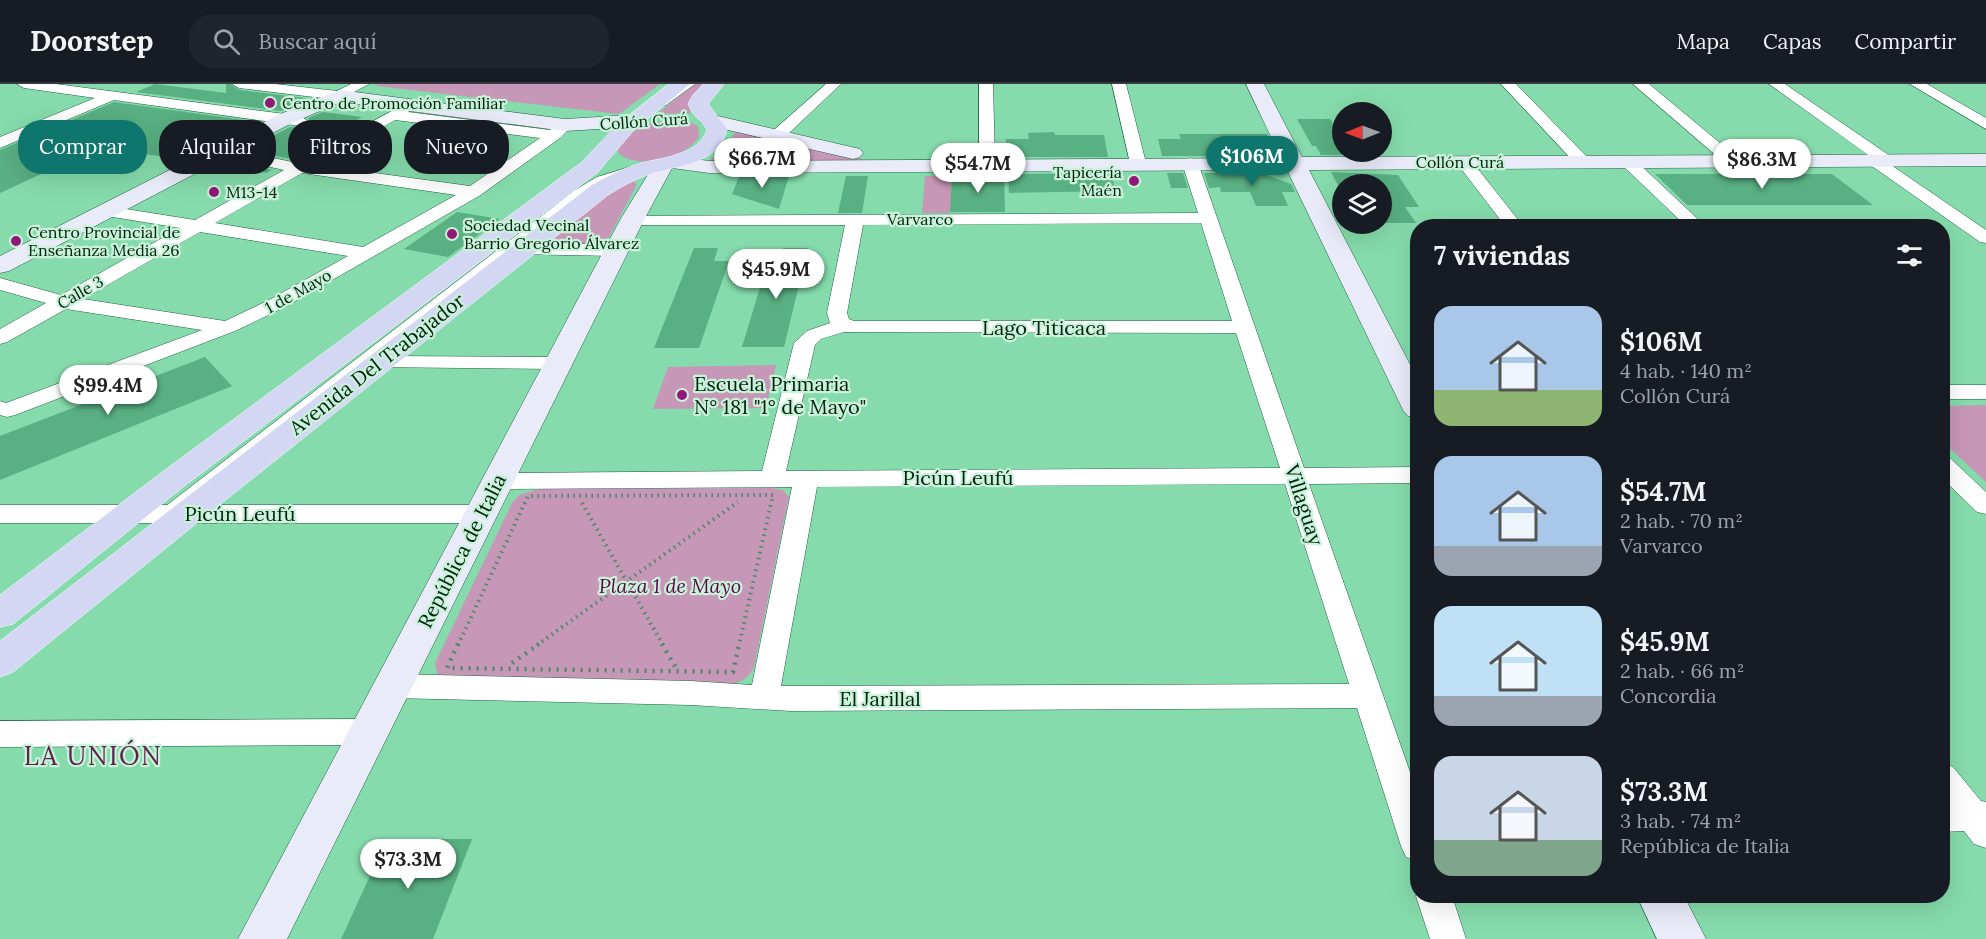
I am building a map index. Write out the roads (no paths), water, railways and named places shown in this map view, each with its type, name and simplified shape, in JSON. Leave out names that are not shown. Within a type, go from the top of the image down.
[{"type":"main road","name":"Avenida Del Trabajador","points":[[0,662],[153,517],[598,159],[620,131],[681,84]]},
{"type":"main road","points":[[704,113],[702,96],[715,84]]},
{"type":"main road","points":[[1255,84],[1410,390]]},
{"type":"main road","name":"Collón Curá","points":[[339,96],[402,110],[559,130],[596,138],[604,146],[598,159],[624,164],[701,167],[1986,160]]},
{"type":"main road","points":[[293,120],[339,96]]},
{"type":"main road","name":"Collón Curá","points":[[559,130],[639,116],[679,116],[704,113],[779,136],[883,160],[934,164]]},
{"type":"main road","name":"Avenida Del Trabajador","points":[[0,614],[153,517],[380,362],[511,255],[600,190],[661,164],[700,152],[712,143],[717,129],[704,113]]},
{"type":"main road","points":[[0,278],[115,212],[288,123]]},
{"type":"main road","name":"República de Italia","points":[[262,939],[661,164]]},
{"type":"main road","points":[[0,266],[194,174]]},
{"type":"main road","points":[[1664,903],[1682,939]]},
{"type":"street","points":[[24,84],[293,120]]},
{"type":"street","name":"Collón Curá","points":[[239,84],[339,96]]},
{"type":"street","points":[[339,96],[362,84]]},
{"type":"street","points":[[780,167],[767,163],[760,155],[763,148],[834,84]]},
{"type":"street","points":[[986,84],[987,164]]},
{"type":"street","points":[[1119,84],[1138,164]]},
{"type":"street","points":[[1508,84],[1583,162]]},
{"type":"street","points":[[1640,84],[1732,161]]},
{"type":"street","points":[[1776,84],[1986,238]]},
{"type":"street","points":[[1917,84],[1986,124]]},
{"type":"street","points":[[0,143],[112,96]]},
{"type":"street","name":"Calle 3","points":[[384,120],[402,110]]},
{"type":"street","name":"1 de Mayo","points":[[4,409],[228,327],[278,303],[473,192],[559,130]]},
{"type":"street","points":[[1464,162],[1509,219]]},
{"type":"street","points":[[1628,162],[1689,219]]},
{"type":"street","name":"Villaguay","points":[[1190,163],[1410,822]]},
{"type":"street","name":"Calle 3","points":[[0,338],[289,174]]},
{"type":"street","points":[[342,174],[473,192]]},
{"type":"street","points":[[612,178],[588,193],[511,255],[587,189],[612,178]]},
{"type":"street","points":[[115,212],[366,253]]},
{"type":"street","name":"Varvarco","points":[[632,220],[1208,218]]},
{"type":"street","points":[[772,479],[805,343],[810,337],[844,325],[837,317],[837,313],[855,219]]},
{"type":"street","points":[[511,255],[616,250]]},
{"type":"street","points":[[0,284],[63,302],[228,327]]},
{"type":"street","name":"Lago Titicaca","points":[[844,325],[864,328],[1245,327]]},
{"type":"street","points":[[385,328],[195,474],[188,475],[307,383],[385,328]]},
{"type":"street","points":[[380,362],[558,363]]},
{"type":"street","points":[[1950,392],[1986,392]]},
{"type":"street","points":[[1950,472],[1986,506]]},
{"type":"street","name":"Picún Leufú","points":[[498,481],[1410,475]]},
{"type":"street","points":[[764,698],[806,479]]},
{"type":"street","name":"Picún Leufú","points":[[0,514],[153,517],[480,514]]},
{"type":"street","name":"El Jarillal","points":[[392,686],[691,693],[764,698],[1368,696]]},
{"type":"street","points":[[0,734],[369,732]]},
{"type":"street","points":[[1950,788],[1972,820]]},
{"type":"street","points":[[1436,903],[1448,939]]},
{"type":"lane","points":[[639,116],[669,100],[691,84]]},
{"type":"lane","points":[[704,113],[700,93],[706,84]]},
{"type":"lane","points":[[153,517],[585,187],[610,175],[661,164]]},
{"type":"lane","points":[[0,629],[101,551]]},
{"type":"place","name":"Centro de Promoción Familiar","points":[[270,103]]},
{"type":"place","name":"Tapicería Maén","points":[[1134,181]]},
{"type":"place","name":"M13-14","points":[[214,192]]},
{"type":"place","name":"Sociedad Vecinal Barrio Gregorio Álvarez","points":[[452,234]]},
{"type":"place","name":"Centro Provincial de Enseñanza Media 26","points":[[16,241]]},
{"type":"place","name":"Escuela Primaria N° 181 \"1° de Mayo\"","points":[[682,395]]},
{"type":"district","name":"LA UNIÓN","points":[[93,756]]},
{"type":"park label","name":"Plaza 1 de Mayo","points":[[670,586]]}]
